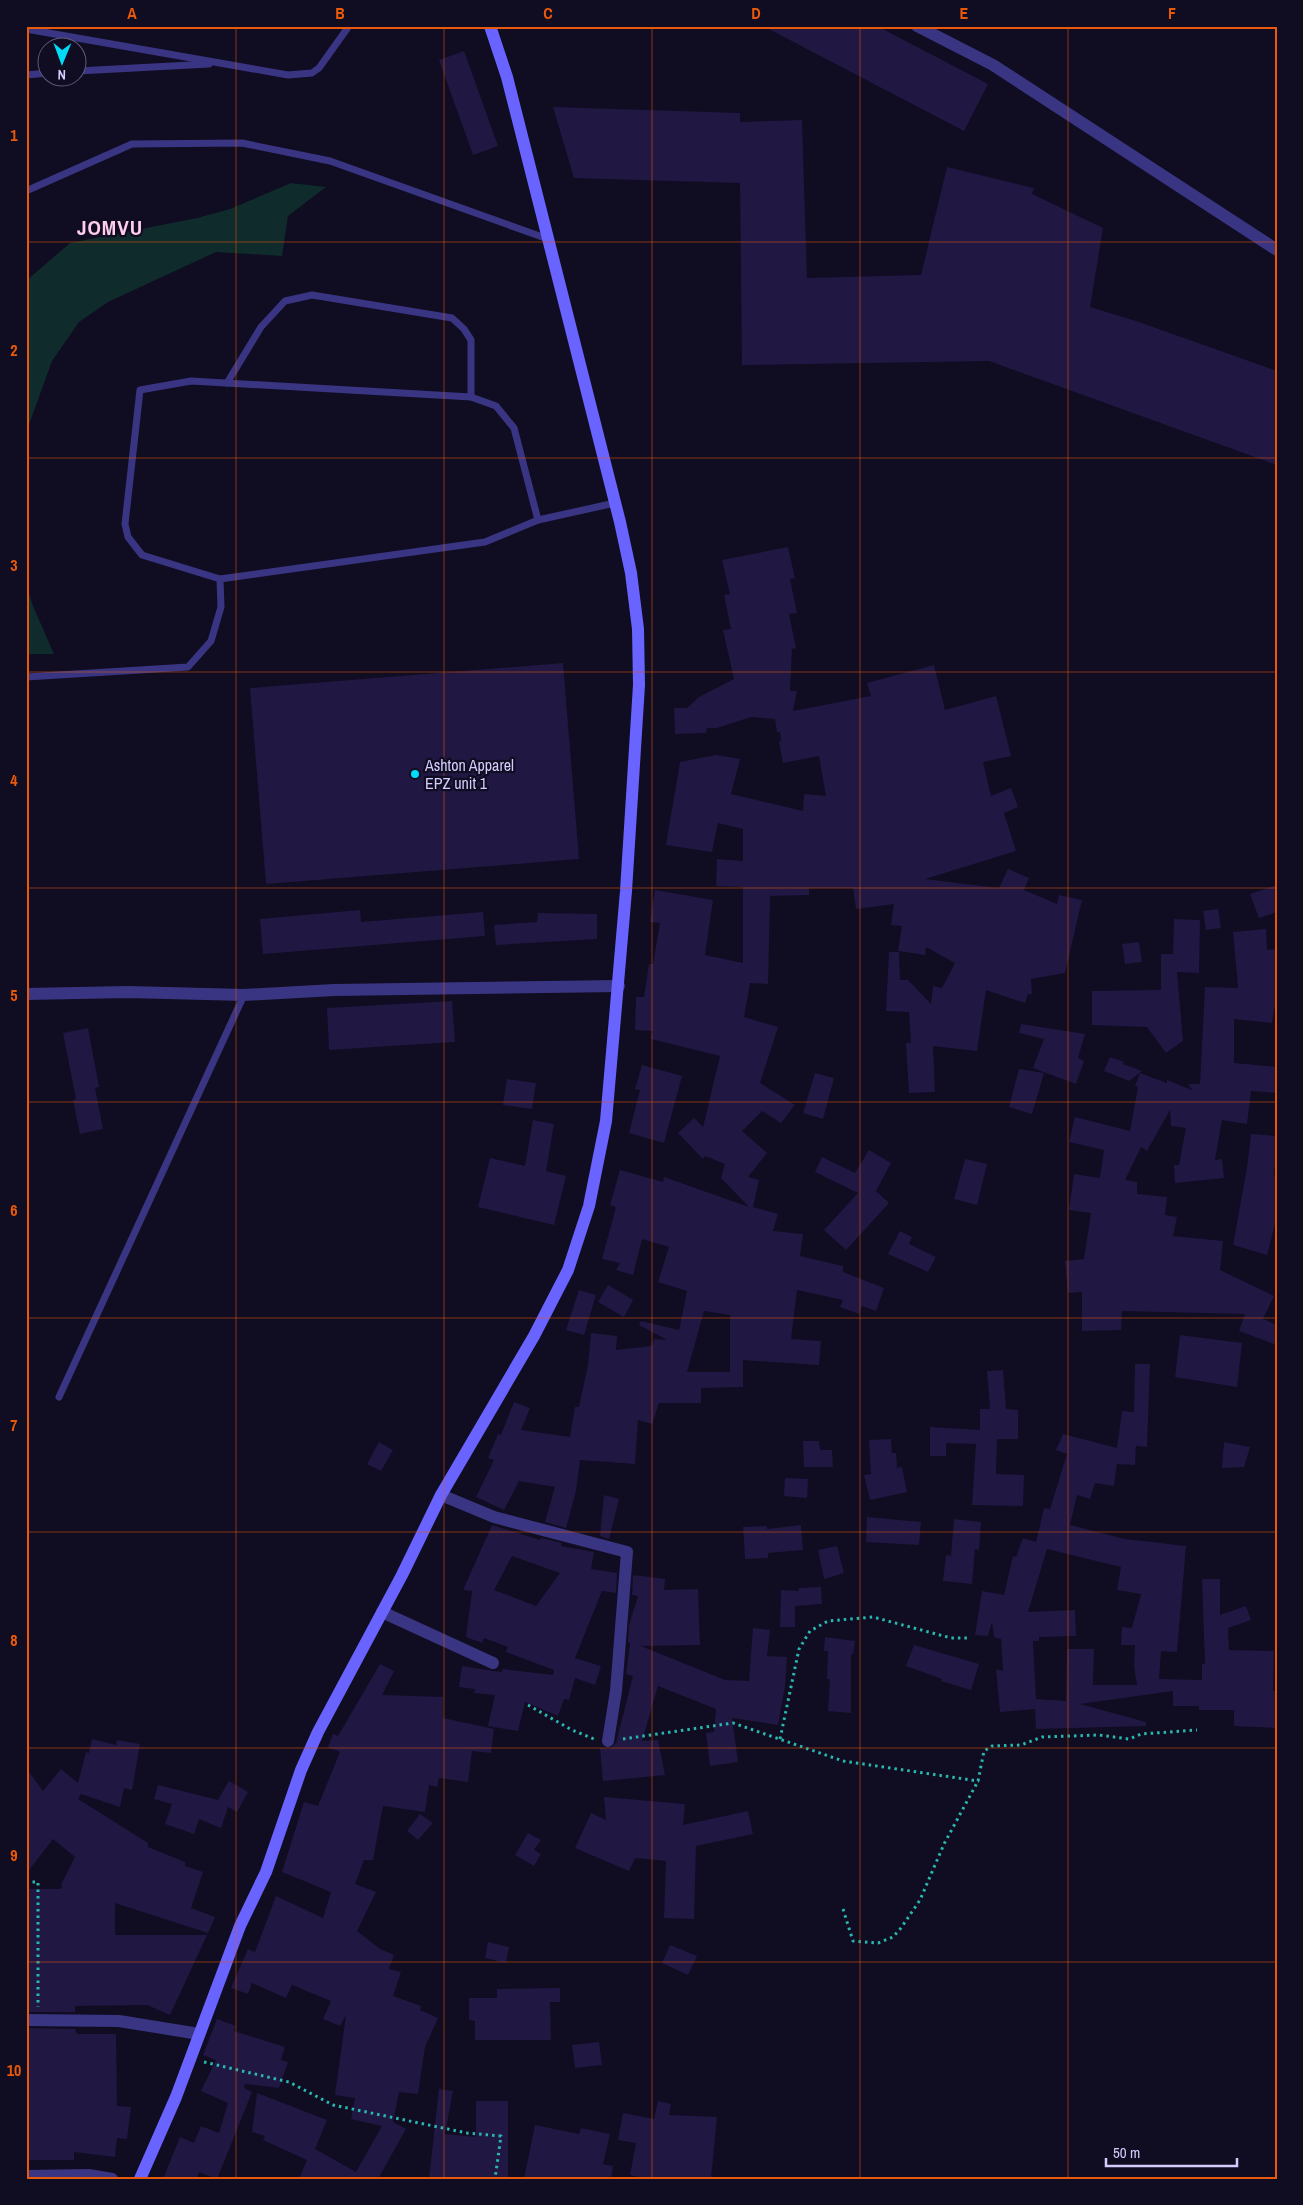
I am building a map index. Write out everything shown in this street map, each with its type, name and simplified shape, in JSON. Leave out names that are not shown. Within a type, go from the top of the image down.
[{"type":"main road","points":[[140,2179],[190,2058],[240,1926],[266,1872],[301,1770],[344,1680],[382,1612],[441,1496],[525,1353],[568,1270],[589,1206],[606,1121],[619,986],[639,685],[638,629],[631,573],[615,503],[507,77],[490,26]]},
{"type":"street","points":[[916,26],[993,65],[1277,250]]},
{"type":"street","points":[[26,994],[128,992],[244,995],[334,990],[619,986]]},
{"type":"street","points":[[441,1496],[494,1517],[627,1552],[616,1691],[608,1741]]},
{"type":"street","points":[[382,1612],[493,1663]]},
{"type":"street","points":[[32,2020],[119,2021],[199,2034]]},
{"type":"street","points":[[26,2176],[89,2175],[112,2179]]},
{"type":"lane","points":[[26,29],[288,75],[312,73],[319,68],[349,26]]},
{"type":"lane","points":[[88,71],[222,64]]},
{"type":"lane","points":[[26,191],[132,144],[242,143],[330,161],[548,238]]},
{"type":"lane","points":[[227,383],[261,328],[285,301],[312,295],[452,318],[464,329],[471,340],[471,397]]},
{"type":"lane","points":[[538,520],[514,428],[496,406],[471,397],[191,381],[140,390],[125,524],[128,537],[142,555],[220,578],[485,542],[538,520],[615,503]]},
{"type":"lane","points":[[26,677],[188,667],[211,641],[221,607],[220,578]]},
{"type":"lane","points":[[59,1397],[244,995]]},
{"type":"path","points":[[780,1739],[799,1649],[810,1631],[828,1621],[873,1618],[951,1638],[967,1638]]},
{"type":"path","points":[[528,1704],[572,1730],[596,1740],[608,1741],[733,1723],[843,1761],[978,1781]]},
{"type":"path","points":[[843,1909],[853,1941],[878,1943],[894,1937],[920,1900],[944,1844],[978,1781],[984,1751],[992,1746],[1020,1745],[1042,1737],[1099,1735],[1129,1739],[1142,1734],[1197,1730]]},
{"type":"path","points":[[26,1882],[38,1882],[32,2020]]},
{"type":"path","points":[[190,2058],[289,2082],[333,2106],[467,2133],[501,2136],[495,2179]]},
{"type":"green space","points":[[291,183],[326,187],[288,216],[282,256],[216,252],[108,302],[79,322],[52,361],[26,433],[27,280],[70,243],[197,218],[230,209]]},
{"type":"green space","points":[[26,584],[33,606],[54,654],[26,654]]},
{"type":"building","points":[[763,26],[877,26],[988,84],[964,131]]},
{"type":"building","points":[[464,51],[498,146],[473,155],[439,60]]},
{"type":"building","points":[[553,107],[740,113],[740,122],[802,120],[807,278],[921,275],[947,167],[1034,188],[1032,194],[1103,228],[1090,307],[1139,322],[1277,371],[1277,465],[989,361],[742,365],[740,183],[574,178]]},
{"type":"building","points":[[788,547],[795,578],[790,579],[797,613],[789,614],[796,648],[792,649],[790,691],[797,691],[793,711],[871,696],[867,683],[934,665],[945,710],[996,696],[1011,756],[983,762],[991,796],[1011,788],[1018,807],[1004,813],[1016,851],[925,879],[999,888],[1008,869],[1029,878],[1024,890],[1057,904],[1059,895],[1082,900],[1065,973],[1031,979],[1032,994],[1028,994],[1025,1003],[986,990],[977,1051],[933,1046],[935,1092],[909,1093],[906,1043],[911,1043],[909,1012],[886,1011],[889,952],[899,952],[900,980],[908,980],[931,1004],[933,986],[942,988],[955,963],[926,947],[925,955],[898,951],[902,926],[891,925],[894,904],[856,909],[853,888],[809,888],[809,895],[770,896],[768,984],[750,983],[744,1017],[778,1027],[760,1083],[795,1105],[781,1123],[762,1111],[742,1131],[767,1153],[748,1177],[759,1180],[753,1207],[778,1214],[773,1231],[803,1234],[800,1256],[843,1266],[843,1272],[884,1288],[876,1311],[862,1306],[859,1314],[840,1307],[843,1300],[797,1290],[791,1339],[821,1341],[819,1365],[743,1360],[743,1387],[701,1388],[701,1403],[659,1403],[652,1424],[638,1420],[635,1464],[580,1460],[576,1491],[566,1528],[545,1522],[555,1487],[519,1481],[504,1510],[476,1497],[494,1460],[488,1458],[498,1434],[501,1435],[514,1402],[530,1408],[521,1430],[570,1437],[575,1407],[579,1407],[588,1365],[591,1333],[617,1336],[616,1350],[652,1346],[654,1339],[667,1340],[639,1325],[641,1321],[679,1330],[687,1291],[658,1282],[669,1247],[642,1239],[633,1275],[616,1270],[620,1263],[602,1259],[616,1207],[610,1205],[620,1170],[663,1182],[664,1177],[749,1207],[721,1178],[725,1164],[705,1156],[703,1159],[678,1133],[694,1118],[703,1127],[720,1056],[651,1039],[653,1031],[635,1030],[636,997],[644,997],[649,964],[653,964],[660,923],[650,922],[655,890],[713,900],[705,955],[743,963],[743,887],[716,886],[717,859],[743,861],[743,829],[718,823],[712,852],[666,845],[680,762],[716,755],[740,759],[731,794],[803,811],[804,794],[826,796],[819,756],[783,763],[779,742],[781,741],[780,732],[777,732],[775,719],[751,717],[717,728],[707,728],[706,733],[675,734],[674,708],[687,708],[699,697],[734,679],[723,630],[731,629],[724,595],[730,594],[722,560]],"holes":[[[704,1311],[730,1315],[730,1372],[687,1372]]]},
{"type":"building","name":"Ashton Apparel EPZ unit 1","points":[[563,663],[579,859],[266,884],[250,688]]},
{"type":"building","points":[[1277,885],[1277,912],[1259,918],[1250,894]]},
{"type":"building","points":[[1218,909],[1221,928],[1206,930],[1203,911]]},
{"type":"building","points":[[360,910],[361,922],[483,912],[485,936],[263,954],[260,919]]},
{"type":"building","points":[[538,913],[597,914],[597,939],[496,945],[494,925],[537,922]]},
{"type":"building","points":[[1174,919],[1200,920],[1199,973],[1177,972],[1183,1041],[1166,1053],[1147,1027],[1092,1025],[1092,991],[1161,990],[1161,954],[1173,954]]},
{"type":"building","points":[[1266,929],[1267,950],[1277,949],[1277,992],[1272,1023],[1234,1019],[1234,1063],[1277,1067],[1277,1093],[1251,1091],[1247,1124],[1222,1120],[1215,1160],[1222,1159],[1224,1178],[1175,1183],[1174,1165],[1179,1165],[1186,1128],[1171,1126],[1170,1110],[1147,1151],[1141,1147],[1125,1180],[1137,1182],[1137,1194],[1167,1197],[1165,1215],[1177,1217],[1173,1236],[1223,1241],[1220,1270],[1274,1296],[1263,1319],[1277,1325],[1277,1345],[1239,1331],[1245,1314],[1122,1311],[1121,1330],[1082,1331],[1082,1292],[1068,1293],[1065,1261],[1084,1259],[1091,1213],[1069,1210],[1074,1174],[1100,1178],[1104,1150],[1069,1142],[1075,1117],[1130,1131],[1138,1087],[1135,1086],[1140,1073],[1167,1083],[1167,1080],[1192,1090],[1188,1084],[1200,1084],[1205,987],[1238,988],[1233,932]]},
{"type":"building","points":[[1139,942],[1142,962],[1125,964],[1122,944]]},
{"type":"building","points":[[452,1001],[455,1042],[329,1050],[327,1008]]},
{"type":"building","points":[[1021,1024],[1085,1034],[1078,1058],[1084,1061],[1076,1084],[1033,1068],[1044,1039],[1019,1033]]},
{"type":"building","points":[[88,1028],[99,1087],[95,1088],[103,1129],[80,1134],[73,1100],[76,1099],[63,1033]]},
{"type":"building","points":[[1110,1057],[1142,1071],[1129,1081],[1104,1071]]},
{"type":"building","points":[[642,1065],[682,1076],[664,1143],[629,1133],[640,1090],[635,1089]]},
{"type":"building","points":[[1019,1069],[1044,1073],[1032,1114],[1009,1107]]},
{"type":"building","points":[[815,1073],[834,1078],[823,1119],[803,1113]]},
{"type":"building","points":[[507,1079],[536,1083],[532,1109],[503,1105]]},
{"type":"building","points":[[533,1120],[554,1124],[546,1171],[566,1176],[554,1225],[478,1207],[490,1158],[525,1166]]},
{"type":"building","points":[[1251,1134],[1277,1136],[1274,1176],[1277,1176],[1277,1216],[1267,1255],[1233,1245]]},
{"type":"building","points":[[869,1150],[891,1163],[876,1191],[889,1203],[846,1250],[824,1230],[858,1193],[815,1172],[822,1157],[855,1173]]},
{"type":"building","points":[[965,1159],[987,1164],[977,1205],[954,1199]]},
{"type":"building","points":[[900,1231],[912,1237],[909,1244],[936,1257],[928,1272],[888,1254]]},
{"type":"building","points":[[608,1285],[633,1300],[624,1317],[598,1302]]},
{"type":"building","points":[[579,1290],[596,1295],[584,1335],[566,1330]]},
{"type":"building","points":[[1180,1335],[1242,1343],[1237,1387],[1175,1377]]},
{"type":"building","points":[[1135,1364],[1150,1364],[1147,1447],[1136,1446],[1135,1465],[1117,1464],[1114,1486],[1095,1483],[1090,1499],[1077,1495],[1070,1525],[1125,1539],[1186,1546],[1177,1652],[1161,1651],[1159,1679],[1202,1680],[1202,1664],[1205,1664],[1202,1579],[1220,1579],[1220,1615],[1246,1606],[1251,1620],[1228,1628],[1229,1650],[1274,1651],[1273,1691],[1277,1691],[1277,1728],[1234,1726],[1234,1710],[1199,1710],[1199,1706],[1173,1706],[1173,1691],[1080,1704],[1146,1722],[1146,1726],[1036,1729],[1035,1709],[1000,1712],[996,1669],[1003,1671],[1001,1639],[994,1637],[992,1622],[988,1636],[975,1635],[982,1591],[1004,1595],[1013,1556],[1016,1557],[1023,1538],[1036,1542],[1044,1508],[1050,1509],[1067,1454],[1056,1450],[1063,1434],[1117,1448],[1122,1411],[1134,1412]],"holes":[[[1047,1549],[1121,1567],[1117,1590],[1141,1594],[1132,1628],[1122,1627],[1121,1645],[1135,1645],[1134,1666],[1137,1685],[1093,1685],[1094,1649],[1067,1649],[1066,1701],[1036,1699],[1033,1641],[1039,1641],[1039,1637],[1076,1636],[1075,1610],[1028,1612]]]},
{"type":"building","points":[[1003,1370],[1006,1409],[1018,1410],[1018,1439],[997,1439],[996,1474],[1024,1475],[1023,1506],[972,1505],[976,1444],[946,1443],[946,1456],[930,1456],[930,1427],[980,1430],[980,1409],[990,1409],[987,1371]]},
{"type":"building","points":[[891,1439],[892,1453],[896,1453],[897,1468],[902,1467],[907,1492],[870,1500],[864,1475],[871,1474],[869,1440]]},
{"type":"building","points":[[803,1441],[819,1441],[820,1450],[832,1450],[833,1467],[804,1467]]},
{"type":"building","points":[[379,1442],[393,1450],[381,1471],[367,1464]]},
{"type":"building","points":[[1224,1442],[1250,1447],[1244,1467],[1222,1468]]},
{"type":"building","points":[[785,1478],[808,1479],[807,1498],[784,1496]]},
{"type":"building","points":[[604,1495],[619,1499],[609,1539],[600,1536]]},
{"type":"building","points":[[867,1517],[921,1522],[919,1545],[866,1542]]},
{"type":"building","points":[[954,1519],[981,1522],[979,1550],[975,1549],[972,1584],[943,1581],[946,1555],[951,1556]]},
{"type":"building","points":[[492,1525],[540,1540],[541,1538],[562,1543],[561,1546],[594,1552],[591,1569],[617,1573],[616,1593],[602,1591],[575,1658],[601,1666],[595,1685],[575,1678],[569,1700],[564,1699],[558,1716],[525,1702],[518,1731],[488,1726],[495,1695],[474,1693],[475,1689],[459,1687],[462,1666],[502,1672],[502,1669],[553,1675],[554,1670],[506,1652],[508,1647],[484,1638],[482,1643],[466,1637],[472,1591],[463,1590]],"holes":[[[512,1556],[560,1573],[536,1606],[494,1590]]]},
{"type":"building","points":[[801,1525],[803,1550],[768,1553],[768,1558],[745,1559],[743,1527],[767,1526],[767,1529]]},
{"type":"building","points":[[837,1546],[844,1573],[824,1579],[818,1550]]},
{"type":"building","points":[[633,1575],[665,1579],[664,1590],[698,1589],[700,1645],[641,1646],[725,1680],[749,1681],[753,1628],[770,1630],[767,1656],[787,1657],[785,1686],[778,1725],[732,1718],[738,1762],[710,1766],[706,1733],[714,1732],[716,1709],[658,1686],[642,1741],[658,1740],[665,1775],[603,1781],[600,1748],[610,1749],[616,1743],[633,1676],[626,1674],[630,1643],[628,1642],[629,1625],[638,1596],[632,1595]]},
{"type":"building","points":[[821,1587],[822,1604],[795,1606],[795,1627],[780,1627],[781,1590],[799,1591],[799,1588]]},
{"type":"building","points":[[825,1637],[855,1641],[853,1654],[851,1654],[851,1713],[828,1711],[830,1679],[827,1679],[828,1651],[824,1651]]},
{"type":"building","points":[[914,1645],[979,1664],[971,1690],[941,1681],[942,1679],[906,1666]]},
{"type":"building","points":[[380,1664],[394,1671],[382,1695],[443,1697],[443,1718],[494,1729],[491,1753],[472,1751],[468,1782],[439,1778],[437,1787],[429,1785],[425,1812],[383,1806],[373,1860],[364,1860],[355,1884],[376,1892],[357,1931],[380,1949],[394,1955],[389,1969],[401,1972],[393,1996],[421,2006],[420,2010],[438,2018],[425,2047],[418,2094],[399,2092],[393,2122],[406,2129],[378,2179],[299,2179],[307,2160],[263,2140],[265,2136],[252,2132],[257,2093],[327,2120],[315,2149],[356,2172],[382,2126],[351,2119],[355,2098],[335,2095],[346,2015],[340,2026],[323,2019],[331,2001],[292,1985],[286,1998],[252,1983],[248,1994],[231,1988],[248,1949],[255,1952],[276,1896],[323,1918],[331,1892],[282,1872],[304,1802],[318,1806],[340,1752],[328,1747],[333,1734],[338,1736]]},
{"type":"building","points":[[92,1739],[116,1745],[117,1740],[140,1744],[132,1790],[124,1788],[120,1807],[81,1794],[78,1799],[148,1843],[148,1847],[185,1862],[185,1866],[203,1872],[191,1908],[215,1917],[208,1933],[115,1903],[115,1935],[207,1935],[170,2015],[147,2005],[75,2006],[75,2012],[26,2012],[26,1889],[59,1889],[63,1887],[61,1885],[75,1857],[53,1839],[26,1874],[26,1768],[43,1791],[61,1769],[78,1783],[86,1752],[89,1753]]},
{"type":"building","points":[[229,1781],[248,1792],[237,1812],[228,1807],[221,1828],[199,1819],[194,1834],[165,1824],[172,1804],[154,1799],[158,1785],[218,1800]]},
{"type":"building","points":[[604,1797],[685,1804],[683,1825],[748,1811],[753,1834],[696,1846],[694,1919],[664,1918],[666,1861],[635,1858],[629,1871],[575,1848],[591,1813],[606,1820]]},
{"type":"building","points":[[420,1814],[433,1823],[418,1840],[407,1831]]},
{"type":"building","points":[[528,1833],[541,1840],[534,1850],[541,1854],[534,1866],[515,1855]]},
{"type":"building","points":[[488,1942],[509,1947],[506,1963],[485,1958]]},
{"type":"building","points":[[670,1945],[697,1956],[688,1975],[662,1963]]},
{"type":"building","points":[[560,1988],[560,2002],[550,2002],[551,2040],[475,2040],[475,2021],[469,2020],[469,1998],[497,1998],[497,1989]]},
{"type":"building","points":[[217,2019],[236,2026],[234,2031],[285,2047],[281,2060],[288,2062],[279,2088],[245,2084],[244,2088],[252,2092],[217,2179],[199,2172],[197,2179],[163,2179],[180,2137],[194,2143],[201,2126],[219,2133],[228,2103],[201,2091],[216,2060],[203,2055]]},
{"type":"building","points":[[26,2028],[75,2029],[77,2034],[116,2034],[117,2106],[131,2107],[127,2139],[117,2138],[115,2157],[74,2152],[74,2160],[26,2160]]},
{"type":"building","points":[[599,2042],[602,2065],[575,2068],[572,2045]]},
{"type":"building","points":[[439,2089],[453,2091],[445,2134],[476,2137],[476,2101],[508,2101],[508,2179],[429,2179]]},
{"type":"building","points":[[658,2101],[671,2104],[669,2115],[717,2117],[711,2179],[647,2179],[630,2175],[636,2143],[618,2140],[623,2113],[654,2119]]},
{"type":"building","points":[[535,2125],[579,2134],[581,2128],[610,2134],[603,2164],[613,2166],[611,2179],[524,2179]]},
{"type":"place","name":"Ashton Apparel EPZ unit 1","points":[[415,774]]},
{"type":"district","name":"JOMVU","points":[[110,227]]}]
